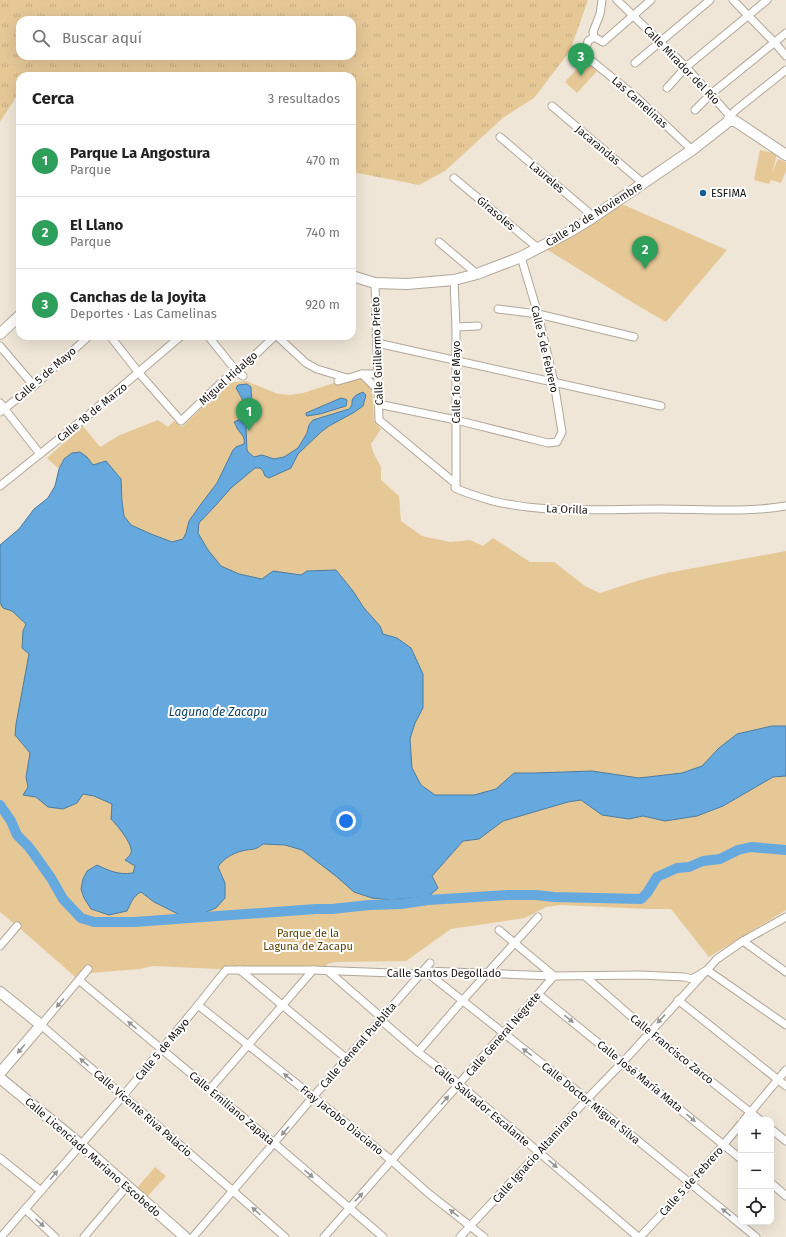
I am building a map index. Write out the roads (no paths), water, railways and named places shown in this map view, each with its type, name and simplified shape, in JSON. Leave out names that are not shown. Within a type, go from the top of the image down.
[{"type":"main road","name":"Calle 20 de Noviembre","points":[[356,277],[375,282],[407,284],[454,280],[477,274],[521,257],[571,231],[594,217],[644,184],[731,120]]},
{"type":"main road","points":[[731,120],[786,155]]},
{"type":"main road","points":[[0,334],[16,319]]},
{"type":"main road","name":"Calle Vicente Riva Palacio","points":[[0,992],[41,1025]]},
{"type":"main road","points":[[0,1073],[41,1025]]},
{"type":"main road","name":"Calle Licenciado Mariano Escobedo","points":[[0,1078],[80,1144],[184,1237]]},
{"type":"street","points":[[602,0],[600,14],[593,32],[594,37],[603,42],[651,0]]},
{"type":"street","name":"Calle Mirador del Río","points":[[617,0],[661,42],[711,94],[731,120]]},
{"type":"street","points":[[635,63],[710,0]]},
{"type":"street","points":[[733,0],[786,56]]},
{"type":"street","points":[[667,88],[686,68],[767,0]]},
{"type":"street","points":[[695,110],[711,94],[786,33]]},
{"type":"street","name":"Las Camelinas","points":[[594,37],[588,41],[585,53],[587,57],[636,97],[692,150]]},
{"type":"street","points":[[731,120],[736,110],[786,70]]},
{"type":"street","name":"Jacarandas","points":[[552,106],[644,184]]},
{"type":"street","name":"Laureles","points":[[500,137],[594,217]]},
{"type":"street","name":"Girasoles","points":[[454,178],[539,248]]},
{"type":"street","points":[[439,242],[477,274]]},
{"type":"street","name":"Calle 5 de Febrero","points":[[456,420],[548,443],[557,442],[562,432],[554,382],[538,314],[521,257]]},
{"type":"street","name":"Calle 1o de Mayo","points":[[454,280],[456,327],[456,484]]},
{"type":"street","name":"Calle Guillermo Prieto","points":[[375,282],[379,420]]},
{"type":"street","points":[[498,310],[538,314],[634,337]]},
{"type":"street","points":[[456,327],[478,326]]},
{"type":"street","name":"Calle 5 de Mayo","points":[[2,408],[34,386],[85,340]]},
{"type":"street","points":[[113,340],[139,373]]},
{"type":"street","name":"Calle 18 de Marzo","points":[[0,486],[139,373],[176,340]]},
{"type":"street","points":[[211,340],[236,372],[243,376]]},
{"type":"street","name":"Miguel Hidalgo","points":[[139,373],[181,421],[225,379],[236,372],[272,340]]},
{"type":"street","points":[[280,340],[306,363],[317,369],[347,378]]},
{"type":"street","points":[[377,343],[661,406]]},
{"type":"street","points":[[0,346],[34,386]]},
{"type":"street","points":[[362,374],[378,390]]},
{"type":"street","points":[[338,381],[362,374],[377,374]]},
{"type":"street","points":[[378,404],[456,420]]},
{"type":"street","points":[[2,408],[40,454]]},
{"type":"street","name":"La Orilla","points":[[379,420],[456,484],[456,488],[468,495],[522,507],[590,510],[730,510],[766,509],[786,506]]},
{"type":"street","points":[[418,1052],[538,917]]},
{"type":"street","name":"Calle Ignacio Altamirano","points":[[460,1237],[587,1098],[622,1062],[678,1000],[691,983],[707,970],[717,959],[743,941],[785,919]]},
{"type":"street","points":[[0,946],[17,926]]},
{"type":"street","points":[[499,930],[554,976]]},
{"type":"street","points":[[743,941],[786,972]]},
{"type":"street","name":"Calle General Pueblita","points":[[193,1237],[430,963]]},
{"type":"street","points":[[41,1025],[88,970]]},
{"type":"street","name":"Calle 5 de Mayo","points":[[1,1237],[162,1050],[226,970]]},
{"type":"street","name":"Calle Santos Degollado","points":[[226,970],[489,973],[554,976],[640,975],[684,977],[691,983]]},
{"type":"street","points":[[240,970],[347,1059]]},
{"type":"street","points":[[210,1089],[313,970]]},
{"type":"street","points":[[707,970],[786,1025]]},
{"type":"street","name":"Calle Salvador Escalante","points":[[328,971],[418,1052],[459,1084],[639,1237]]},
{"type":"street","name":"Calle Doctor Miguel Silva","points":[[422,972],[463,1000],[504,1034],[587,1098],[756,1237]]},
{"type":"street","name":"Calle General Negrete","points":[[324,1237],[554,976]]},
{"type":"street","name":"Calle Francisco Zarco","points":[[585,976],[649,1032],[757,1117]]},
{"type":"street","name":"Calle Emiliano Zapata","points":[[80,981],[384,1237]]},
{"type":"street","name":"Calle José María Mata","points":[[538,994],[738,1157]]},
{"type":"street","points":[[678,1000],[786,1086]]},
{"type":"street","name":"Fray Jacobo Diaciano","points":[[198,1005],[484,1237]]},
{"type":"street","name":"Calle Vicente Riva Palacio","points":[[41,1025],[285,1237]]},
{"type":"street","points":[[747,1117],[786,1070]]},
{"type":"street","name":"Calle 5 de Febrero","points":[[639,1237],[691,1184],[738,1128]]},
{"type":"street","points":[[774,1131],[786,1141]]},
{"type":"street","points":[[0,1158],[41,1190]]},
{"type":"street","points":[[84,1237],[127,1186]]},
{"type":"street","points":[[774,1186],[786,1196]]},
{"type":"street","points":[[25,1209],[55,1237]]},
{"type":"water","name":"Laguna de Zacapu","points":[[247,384],[251,387],[252,400],[251,406],[247,411],[248,422],[246,429],[247,450],[254,457],[262,455],[274,459],[284,457],[298,448],[313,420],[349,409],[352,405],[352,400],[354,397],[363,392],[366,395],[363,406],[321,432],[298,454],[291,468],[269,478],[265,476],[260,468],[255,468],[231,488],[199,523],[198,533],[208,550],[221,566],[239,574],[262,579],[273,571],[301,575],[307,571],[336,570],[353,591],[364,608],[380,626],[383,634],[397,638],[411,648],[423,674],[423,708],[415,723],[410,739],[412,768],[421,785],[435,795],[474,795],[496,789],[514,773],[592,771],[639,778],[682,773],[702,766],[719,748],[737,734],[772,726],[786,726],[786,776],[773,777],[723,806],[697,816],[665,821],[643,816],[629,819],[602,815],[581,800],[568,802],[503,821],[479,839],[463,841],[432,876],[438,888],[429,896],[392,900],[372,898],[354,892],[302,850],[285,845],[263,844],[255,849],[235,853],[220,864],[218,867],[225,883],[225,898],[216,908],[199,915],[180,915],[154,902],[141,892],[134,898],[127,911],[109,915],[91,909],[84,898],[81,889],[83,879],[87,871],[97,865],[114,872],[133,873],[135,866],[125,860],[131,854],[130,845],[117,825],[111,819],[112,804],[94,796],[83,794],[77,803],[63,809],[48,807],[36,797],[23,795],[28,787],[26,777],[30,753],[15,735],[29,654],[22,648],[23,631],[26,624],[12,611],[3,608],[0,603],[0,545],[19,529],[34,509],[48,498],[55,486],[59,469],[64,459],[72,453],[80,452],[87,457],[93,465],[106,461],[121,479],[124,516],[131,525],[172,542],[183,539],[189,521],[217,483],[233,450],[244,444],[243,437],[234,422],[245,417],[247,423],[247,413],[236,388],[238,385]]},
{"type":"water","points":[[341,398],[347,400],[346,406],[320,414],[306,415],[306,413]]},
{"type":"waterway","points":[[0,805],[11,821],[17,835],[34,854],[51,878],[63,899],[81,918],[94,922],[134,922],[332,909],[369,905],[401,904],[428,900],[507,895],[641,899],[647,893],[657,877],[677,868],[689,867],[703,861],[720,859],[738,850],[751,847],[786,850]]},
{"type":"place","name":"Canchas de la Joyita","points":[[581,76]]},
{"type":"place","name":"ESFIMA","points":[[703,193]]},
{"type":"place","name":"El Llano","points":[[645,269]]},
{"type":"place","name":"Parque La Angostura","points":[[249,431]]},
{"type":"park label","name":"Parque de la Laguna de Zacapu","points":[[308,939]]}]
